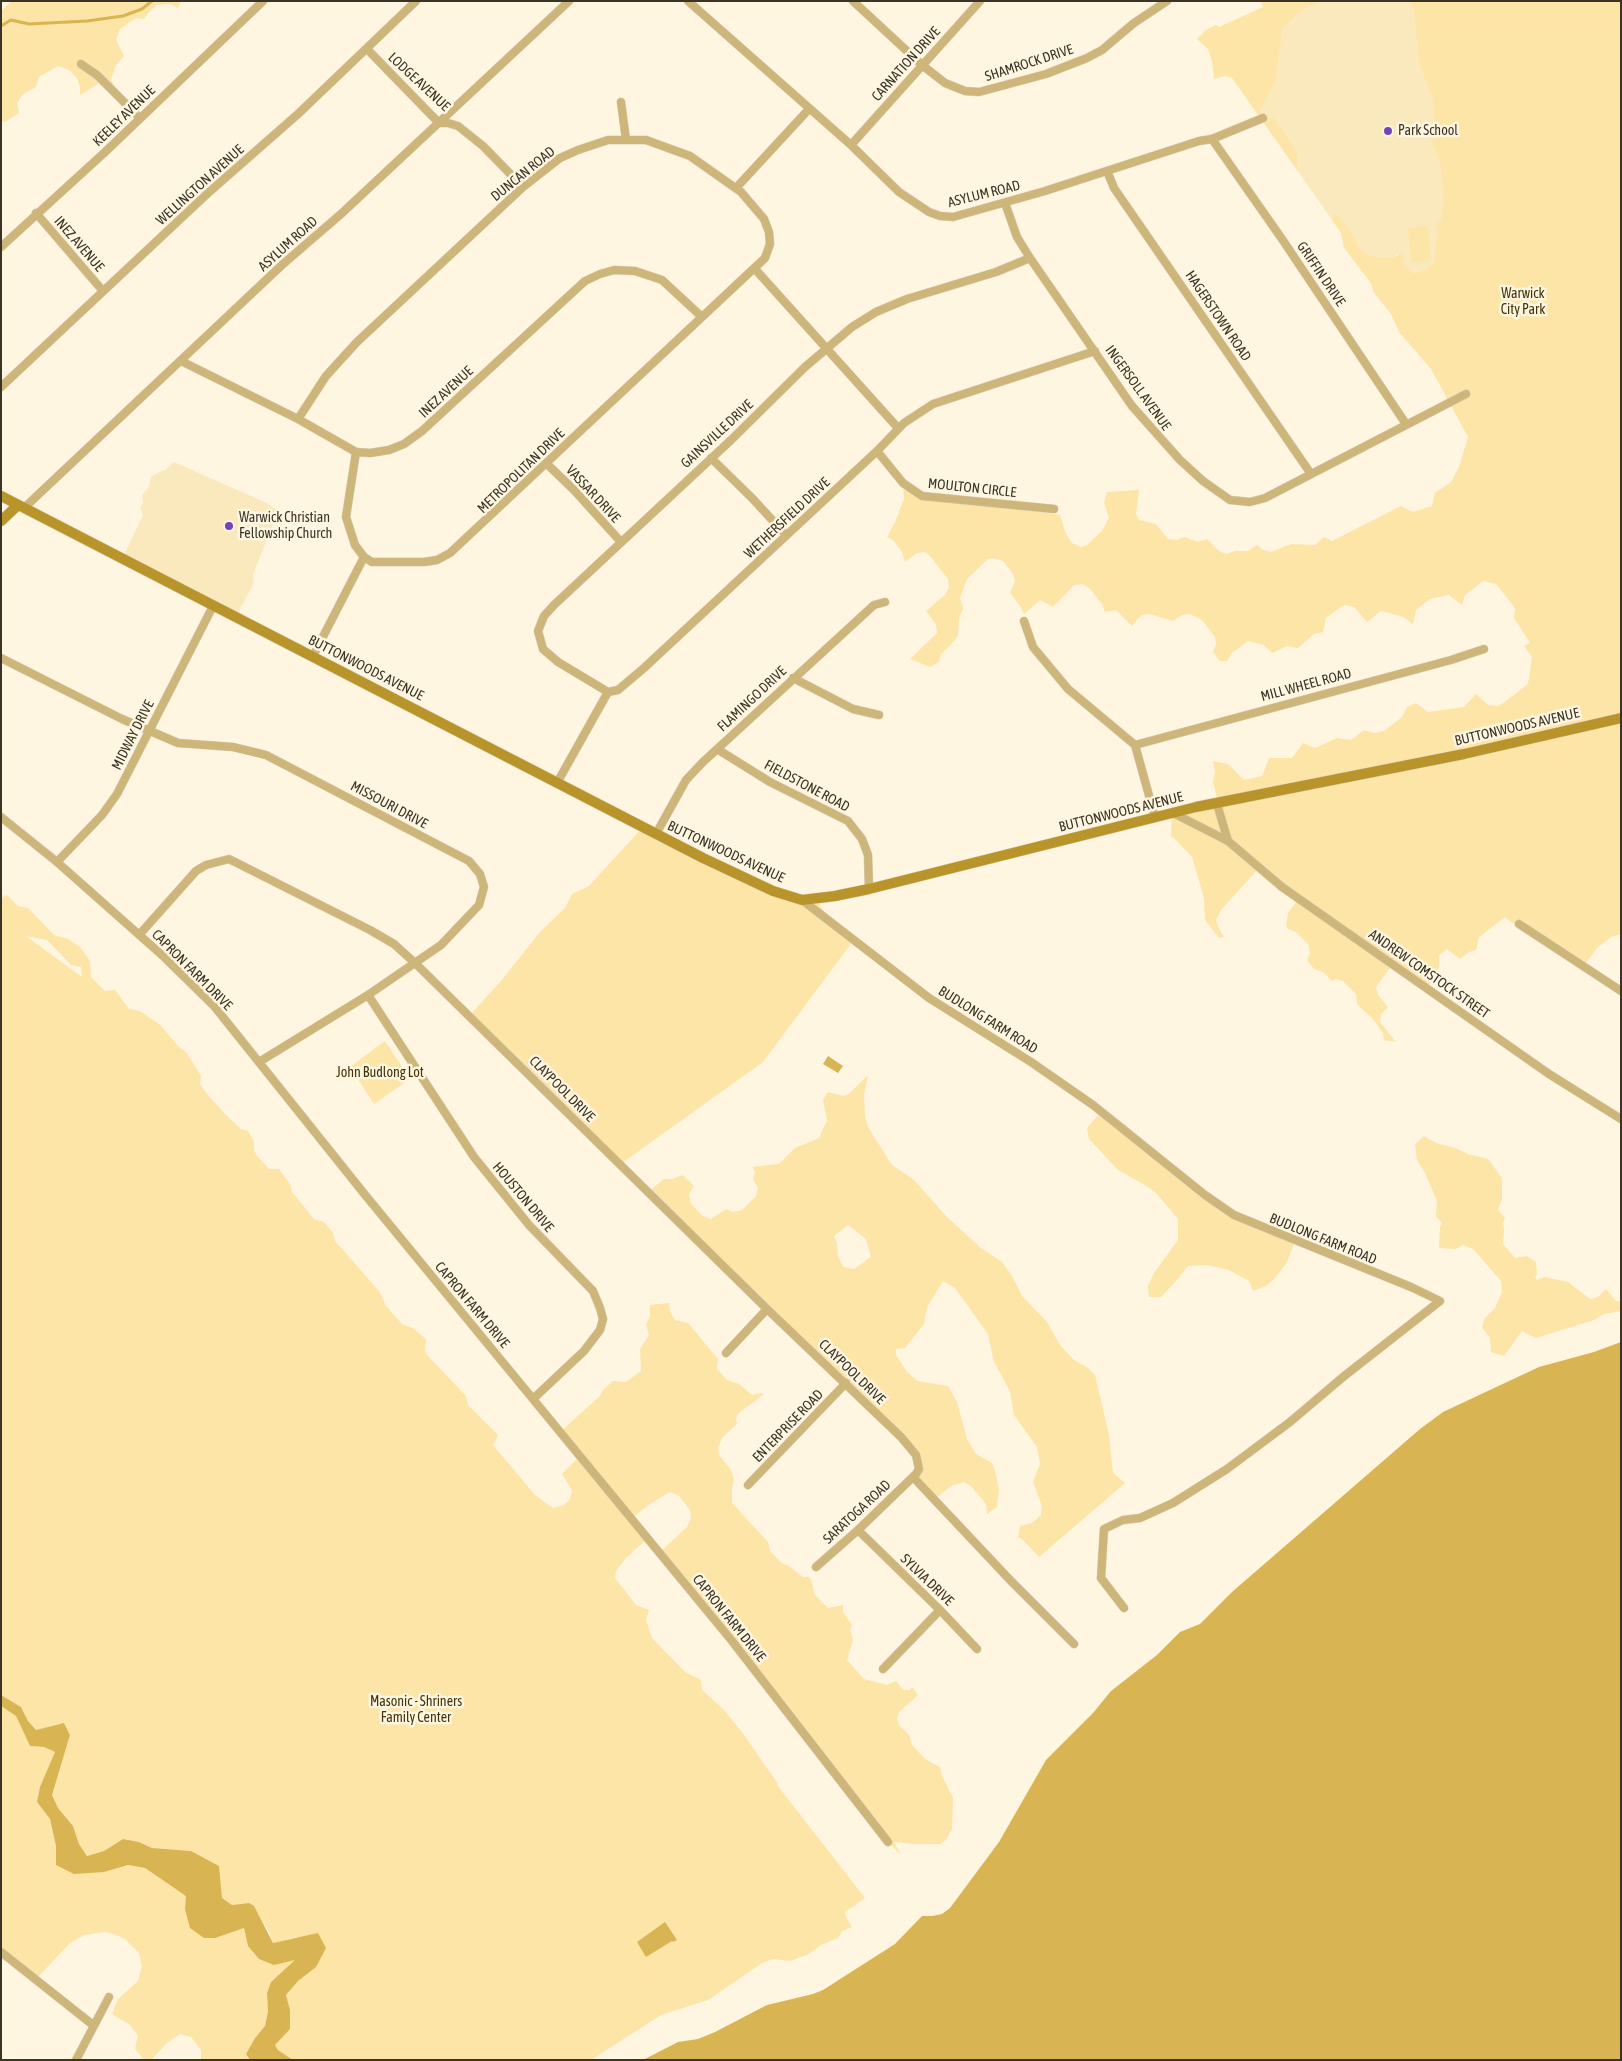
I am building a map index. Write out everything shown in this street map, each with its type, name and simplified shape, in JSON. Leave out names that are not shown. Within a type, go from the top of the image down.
[{"type":"street","name":"KEELEY AVENUE","points":[[1,247],[36,213],[104,153],[263,1]]},
{"type":"street","name":"WELLINGTON AVENUE","points":[[1,387],[208,193],[367,49],[416,1]]},
{"type":"street","name":"ASYLUM ROAD","points":[[21,506],[181,361],[283,264],[341,214],[569,1]]},
{"type":"street","name":"ASYLUM ROAD","points":[[688,1],[809,110],[851,145],[899,192],[929,212],[940,216],[953,217],[1005,203],[1212,139],[1263,118]]},
{"type":"street","name":"SHAMROCK DRIVE","points":[[853,1],[922,65],[945,83],[965,91],[979,92],[1046,74],[1087,58],[1102,50],[1134,23],[1167,1]]},
{"type":"street","name":"CARNATION DRIVE","points":[[851,145],[980,1]]},
{"type":"street","name":"LODGE AVENUE","points":[[367,49],[439,123],[458,126],[483,146],[522,188]]},
{"type":"street","points":[[81,64],[97,75],[140,118]]},
{"type":"street","points":[[621,102],[626,140]]},
{"type":"street","points":[[736,188],[809,110]]},
{"type":"street","name":"GRIFFIN DRIVE","points":[[1212,139],[1282,239],[1406,424]]},
{"type":"street","name":"DUNCAN ROAD","points":[[298,419],[326,376],[340,360],[522,188],[560,158],[608,140],[646,140],[690,156],[741,192],[764,219],[769,232],[770,244],[765,258],[754,269]]},
{"type":"street","name":"HAGERSTOWN ROAD","points":[[1107,171],[1114,188],[1311,474]]},
{"type":"street","name":"INGERSOLL AVENUE","points":[[1005,203],[1017,237],[1030,258],[1132,406],[1161,442],[1202,481],[1221,495],[1235,501],[1258,500],[1466,394]]},
{"type":"street","name":"INEZ AVENUE","points":[[36,213],[104,292]]},
{"type":"street","name":"GAINSVILLE DRIVE","points":[[608,692],[551,657],[543,649],[538,631],[544,616],[554,605],[825,348],[860,321],[884,308],[919,295],[996,272],[1030,258]]},
{"type":"street","points":[[754,269],[898,428]]},
{"type":"street","name":"METROPOLITAN DRIVE","points":[[364,557],[372,562],[424,562],[437,560],[450,553],[754,269]]},
{"type":"street","name":"INEZ AVENUE","points":[[356,452],[370,453],[388,450],[404,444],[422,431],[585,281],[600,274],[614,270],[635,271],[662,280],[702,317]]},
{"type":"street","name":"WETHERSFIELD DRIVE","points":[[608,692],[618,690],[638,673],[877,451],[910,418],[933,404],[1095,351]]},
{"type":"street","points":[[181,361],[298,419],[356,452],[346,517],[355,545],[364,557],[313,656]]},
{"type":"street","name":"MOULTON CIRCLE","points":[[877,451],[903,483],[922,496],[1054,509]]},
{"type":"street","points":[[711,458],[752,498],[786,536]]},
{"type":"street","name":"VASSAR DRIVE","points":[[547,464],[574,490],[621,542]]},
{"type":"street","name":"BUTTONWOODS AVENUE","points":[[1,496],[656,834],[773,891],[802,900],[870,889],[1155,817],[1464,754],[1621,718]]},
{"type":"street","points":[[1,521],[21,506]]},
{"type":"street","name":"FLAMINGO DRIVE","points":[[656,834],[686,780],[793,678],[874,605],[885,602]]},
{"type":"street","name":"MIDWAY DRIVE","points":[[57,862],[102,815],[117,794],[213,606]]},
{"type":"street","points":[[1024,621],[1033,647],[1068,689],[1135,745],[1155,817]]},
{"type":"street","name":"MILL WHEEL ROAD","points":[[1135,745],[1451,660],[1484,649]]},
{"type":"street","name":"MISSOURI DRIVE","points":[[2,660],[149,731],[178,743],[234,747],[266,755],[469,861],[480,874],[484,887],[479,905],[441,945],[368,995],[259,1062]]},
{"type":"street","points":[[793,678],[853,709],[879,715]]},
{"type":"street","points":[[557,783],[608,692]]},
{"type":"street","name":"FIELDSTONE ROAD","points":[[717,749],[770,782],[848,821],[862,839],[868,855],[870,889]]},
{"type":"street","points":[[1217,804],[1228,842]]},
{"type":"street","name":"ANDREW COMSTOCK STREET","points":[[1173,813],[1228,842],[1290,892],[1549,1074],[1621,1119]]},
{"type":"street","name":"CAPRON FARM DRIVE","points":[[1,817],[57,862],[163,956],[214,1006],[366,1196],[732,1641],[888,1842]]},
{"type":"street","name":"CLAYPOOL DRIVE","points":[[139,935],[196,871],[206,865],[229,859],[394,944],[767,1310],[901,1437],[916,1456],[918,1469],[914,1476]]},
{"type":"street","name":"BUDLONG FARM ROAD","points":[[802,900],[929,998],[1031,1062],[1093,1105],[1205,1195],[1234,1215],[1411,1287],[1440,1301],[1343,1377],[1290,1422],[1227,1469],[1173,1503],[1140,1518],[1123,1520],[1104,1529],[1101,1578],[1124,1608]]},
{"type":"street","points":[[1519,924],[1621,991]]},
{"type":"street","name":"HOUSTON DRIVE","points":[[368,995],[474,1157],[528,1225],[593,1291],[600,1308],[603,1319],[600,1330],[584,1351],[533,1399]]},
{"type":"street","points":[[726,1353],[767,1310]]},
{"type":"street","name":"ENTERPRISE ROAD","points":[[748,1485],[846,1383]]},
{"type":"street","points":[[914,1476],[1011,1582],[1074,1644]]},
{"type":"street","name":"SARATOGA ROAD","points":[[816,1567],[914,1476]]},
{"type":"street","name":"SYLVIA DRIVE","points":[[858,1530],[977,1649]]},
{"type":"street","points":[[883,1669],[940,1610]]},
{"type":"street","points":[[1,1952],[93,2025]]},
{"type":"street","points":[[76,2060],[109,1996]]},
{"type":"shaded area","points":[[1320,1],[1410,1],[1413,7],[1419,64],[1432,98],[1434,109],[1432,144],[1440,164],[1443,196],[1434,262],[1424,270],[1413,273],[1404,265],[1398,254],[1394,257],[1384,258],[1368,255],[1359,248],[1354,236],[1335,215],[1332,220],[1297,170],[1297,153],[1282,128],[1274,118],[1263,118],[1260,110],[1279,53],[1283,28],[1300,12]]},
{"type":"shaded area","points":[[174,462],[267,503],[278,511],[253,575],[254,583],[237,615],[123,557],[143,515],[140,508],[143,503],[142,495],[149,487],[151,477],[164,471]]},
{"type":"shaded area","points":[[828,1056],[843,1066],[838,1073],[823,1064]]},
{"type":"shaded area","points":[[1621,1342],[1621,2060],[643,2060],[678,2042],[698,2039],[715,2032],[767,2005],[823,1990],[895,1944],[922,1916],[942,1914],[950,1908],[999,1842],[1046,1760],[1093,1713],[1111,1691],[1157,1655],[1180,1632],[1200,1624],[1232,1592],[1420,1429],[1443,1412],[1539,1367],[1594,1352]]},
{"type":"shaded area","points":[[1,1695],[21,1707],[28,1721],[36,1730],[64,1723],[70,1735],[52,1795],[58,1808],[73,1826],[79,1844],[87,1856],[104,1851],[123,1839],[139,1842],[152,1848],[191,1851],[219,1866],[222,1898],[232,1905],[249,1903],[254,1906],[273,1943],[318,1933],[326,1948],[316,1967],[298,1981],[286,1995],[290,2010],[290,2029],[275,2045],[278,2050],[293,2060],[250,2060],[246,2054],[255,2038],[265,2026],[268,2011],[267,1993],[271,1982],[295,1960],[274,1965],[259,1959],[248,1946],[244,1928],[215,1938],[204,1938],[190,1928],[185,1909],[186,1896],[145,1868],[128,1865],[104,1872],[74,1874],[56,1865],[56,1846],[50,1819],[37,1802],[40,1787],[55,1752],[44,1747],[30,1746],[16,1716],[1,1706]]},
{"type":"shaded area","points":[[665,1922],[677,1940],[672,1941],[646,1957],[637,1942]]},
{"type":"green space","points":[[12,1],[181,1],[178,8],[170,4],[157,5],[144,19],[136,18],[120,29],[116,40],[124,56],[116,65],[111,79],[119,96],[98,84],[80,95],[77,78],[69,70],[58,66],[39,77],[36,87],[23,94],[17,103],[19,113],[5,122],[1,120],[1,11]]},
{"type":"green space","points":[[1261,1],[1320,1],[1300,12],[1283,28],[1275,83],[1260,110],[1263,118],[1274,118],[1282,128],[1297,153],[1297,170],[1232,78],[1225,76],[1214,79],[1212,61],[1208,49],[1197,39],[1206,30],[1216,25],[1219,27],[1263,7]]},
{"type":"green space","name":"Warwick City Park","points":[[1410,1],[1621,1],[1621,934],[1611,937],[1597,948],[1585,964],[1527,925],[1512,923],[1505,917],[1479,937],[1476,950],[1469,952],[1460,959],[1447,949],[1439,955],[1439,967],[1428,986],[1392,965],[1376,987],[1378,995],[1388,1007],[1381,1014],[1380,1022],[1396,1042],[1384,1040],[1383,1033],[1373,1019],[1357,1004],[1356,994],[1343,981],[1336,979],[1332,981],[1323,972],[1314,969],[1307,960],[1310,953],[1308,944],[1296,932],[1288,929],[1286,925],[1288,913],[1299,898],[1259,868],[1221,910],[1216,920],[1224,937],[1219,938],[1205,920],[1204,898],[1192,857],[1171,837],[1172,814],[1218,802],[1213,782],[1215,772],[1213,761],[1228,764],[1244,780],[1262,776],[1269,758],[1292,758],[1303,743],[1315,748],[1337,738],[1351,740],[1364,730],[1374,733],[1384,731],[1402,717],[1407,707],[1416,703],[1428,712],[1464,707],[1476,694],[1488,705],[1499,706],[1528,684],[1532,657],[1524,646],[1530,643],[1514,618],[1515,608],[1496,584],[1483,581],[1465,595],[1462,605],[1449,595],[1430,599],[1416,610],[1413,624],[1403,617],[1381,611],[1367,622],[1354,607],[1344,605],[1326,618],[1323,632],[1314,634],[1298,648],[1287,646],[1272,653],[1264,645],[1248,641],[1232,653],[1227,661],[1220,661],[1213,652],[1216,644],[1215,637],[1202,620],[1190,614],[1182,615],[1173,621],[1149,614],[1141,615],[1132,626],[1116,610],[1105,612],[1102,604],[1090,589],[1083,584],[1074,585],[1053,607],[1040,600],[1024,614],[1010,592],[1015,582],[1013,574],[1003,561],[993,558],[988,559],[967,579],[960,598],[963,608],[959,618],[958,635],[941,654],[939,662],[930,667],[910,659],[937,633],[936,624],[926,611],[945,595],[949,588],[948,579],[925,552],[917,553],[905,562],[902,552],[893,540],[887,537],[904,499],[903,484],[923,495],[1060,515],[1066,534],[1072,543],[1081,547],[1087,545],[1102,531],[1109,518],[1104,503],[1107,492],[1139,490],[1136,514],[1139,520],[1156,524],[1168,539],[1177,540],[1184,537],[1198,542],[1207,539],[1219,551],[1226,554],[1235,551],[1248,551],[1257,545],[1263,550],[1271,552],[1291,544],[1315,545],[1324,537],[1332,541],[1401,506],[1413,512],[1432,506],[1435,493],[1451,482],[1459,467],[1468,437],[1431,369],[1399,332],[1391,314],[1374,293],[1371,283],[1344,248],[1341,233],[1332,220],[1335,215],[1338,216],[1354,236],[1359,248],[1368,255],[1384,258],[1394,257],[1403,253],[1404,265],[1413,273],[1424,270],[1434,262],[1437,230],[1435,226],[1441,220],[1443,196],[1440,164],[1432,144],[1434,109],[1432,98],[1419,64],[1413,7]]},
{"type":"green space","points":[[1428,226],[1431,260],[1411,262],[1408,228]]},
{"type":"green space","points":[[643,827],[772,891],[816,900],[834,925],[853,941],[763,1062],[622,1163],[471,1014],[501,981],[540,932],[565,908],[572,894],[589,886]]},
{"type":"green space","name":"Masonic - Shriners Family Center","points":[[7,895],[18,906],[28,908],[54,935],[68,939],[80,947],[90,961],[91,977],[105,991],[115,990],[129,1009],[140,1011],[160,1025],[180,1048],[186,1052],[201,1076],[200,1084],[207,1094],[241,1129],[248,1131],[254,1142],[254,1150],[257,1156],[269,1169],[279,1169],[290,1184],[292,1192],[314,1219],[324,1222],[333,1233],[335,1241],[379,1291],[386,1306],[403,1325],[411,1327],[426,1339],[425,1350],[427,1355],[466,1396],[468,1405],[498,1435],[493,1445],[535,1495],[553,1508],[564,1505],[570,1499],[572,1490],[562,1474],[580,1456],[561,1431],[600,1396],[603,1390],[613,1381],[626,1382],[641,1371],[640,1349],[649,1335],[646,1325],[650,1316],[650,1305],[669,1303],[670,1311],[675,1320],[688,1323],[718,1359],[717,1369],[727,1380],[739,1384],[752,1395],[764,1394],[739,1413],[736,1418],[737,1424],[722,1438],[718,1448],[719,1455],[731,1470],[734,1480],[732,1503],[768,1542],[770,1551],[782,1563],[803,1577],[809,1577],[814,1594],[828,1608],[843,1605],[843,1612],[852,1625],[850,1630],[853,1640],[847,1660],[864,1679],[887,1685],[896,1681],[903,1690],[910,1690],[912,1687],[918,1695],[899,1712],[897,1719],[899,1725],[909,1735],[912,1745],[925,1759],[940,1767],[942,1776],[953,1798],[952,1829],[946,1840],[940,1844],[894,1842],[901,1855],[888,1842],[660,1552],[687,1527],[691,1518],[690,1510],[679,1496],[670,1492],[633,1517],[648,1538],[625,1559],[616,1571],[615,1578],[636,1605],[649,1610],[646,1620],[652,1638],[685,1672],[701,1680],[702,1690],[724,1710],[742,1732],[777,1785],[865,1898],[845,1912],[852,1927],[842,1931],[838,1938],[821,1945],[809,1954],[790,1961],[773,1959],[762,1963],[708,2000],[661,2015],[591,2060],[293,2060],[278,2050],[275,2045],[290,2010],[286,1995],[298,1981],[316,1967],[297,1937],[273,1943],[269,1931],[249,1903],[232,1905],[222,1898],[219,1866],[191,1851],[152,1848],[139,1842],[124,1839],[104,1851],[87,1856],[79,1844],[73,1826],[58,1808],[52,1795],[70,1735],[64,1723],[36,1730],[28,1721],[21,1707],[1,1695],[1,898]],"holes":[[[26,936],[47,940],[71,965],[81,967],[82,977]]]},
{"type":"green space","name":"John Budlong Lot","points":[[385,1041],[410,1079],[374,1104],[350,1067]]},
{"type":"green space","points":[[868,1075],[864,1095],[865,1116],[868,1127],[892,1165],[914,1180],[947,1217],[981,1248],[1002,1262],[1012,1276],[1022,1296],[1047,1322],[1060,1345],[1074,1360],[1088,1368],[1095,1375],[1109,1435],[1113,1473],[1125,1483],[1039,1557],[1018,1537],[1020,1526],[1032,1523],[1041,1515],[1042,1506],[1033,1482],[1040,1464],[1037,1447],[1014,1415],[1010,1391],[994,1362],[988,1334],[955,1288],[943,1281],[927,1307],[924,1324],[905,1348],[896,1349],[896,1355],[907,1372],[918,1381],[948,1386],[957,1402],[967,1439],[976,1454],[992,1463],[995,1471],[999,1490],[997,1507],[987,1514],[986,1504],[971,1486],[964,1482],[951,1486],[936,1498],[915,1475],[916,1456],[649,1191],[664,1179],[672,1179],[683,1175],[694,1186],[689,1194],[691,1204],[703,1216],[711,1219],[726,1209],[733,1212],[742,1210],[756,1196],[758,1188],[753,1179],[755,1173],[753,1167],[779,1164],[795,1148],[819,1138],[827,1120],[823,1100],[828,1092],[843,1096],[849,1094]],"holes":[[[848,1225],[866,1239],[871,1257],[854,1269],[843,1267],[838,1256],[834,1236]]]},
{"type":"green space","points":[[1101,1112],[1233,1213],[1295,1241],[1287,1262],[1276,1277],[1266,1286],[1253,1291],[1249,1281],[1229,1270],[1207,1265],[1188,1266],[1161,1297],[1149,1297],[1148,1286],[1154,1273],[1178,1240],[1178,1219],[1156,1193],[1118,1170],[1089,1139],[1087,1128]]},
{"type":"green space","points":[[1424,1136],[1436,1143],[1488,1159],[1502,1178],[1502,1199],[1498,1210],[1505,1218],[1503,1223],[1503,1244],[1515,1258],[1527,1256],[1536,1262],[1537,1274],[1535,1277],[1537,1280],[1544,1277],[1568,1282],[1590,1299],[1598,1297],[1606,1289],[1616,1301],[1621,1302],[1621,1311],[1604,1314],[1594,1320],[1536,1338],[1522,1331],[1504,1356],[1491,1352],[1490,1338],[1482,1327],[1485,1318],[1495,1308],[1502,1292],[1501,1281],[1473,1249],[1463,1245],[1456,1249],[1439,1248],[1440,1227],[1442,1223],[1436,1216],[1437,1201],[1417,1160],[1415,1144]]},
{"type":"green space","points":[[1,1706],[16,1716],[30,1746],[44,1747],[55,1752],[37,1802],[50,1819],[56,1846],[56,1865],[104,1872],[128,1865],[145,1868],[187,1896],[185,1909],[232,1931],[244,1928],[248,1946],[296,1960],[271,1982],[267,1993],[268,2011],[265,2026],[255,2038],[246,2054],[250,2060],[201,2060],[201,2050],[191,2037],[180,2034],[167,2043],[151,2060],[144,2060],[135,2049],[138,2036],[130,2025],[112,2014],[118,1999],[138,1981],[142,1966],[139,1953],[125,1939],[114,1934],[105,1932],[84,1935],[70,1943],[36,1979],[1,1952]]},
{"type":"waterway","points":[[1,26],[11,20],[29,24],[87,21],[123,16],[142,9],[152,1]]},
{"type":"place","name":"Park School","points":[[1388,131]]},
{"type":"place","name":"Warwick Christian Fellowship Church","points":[[229,526]]}]
